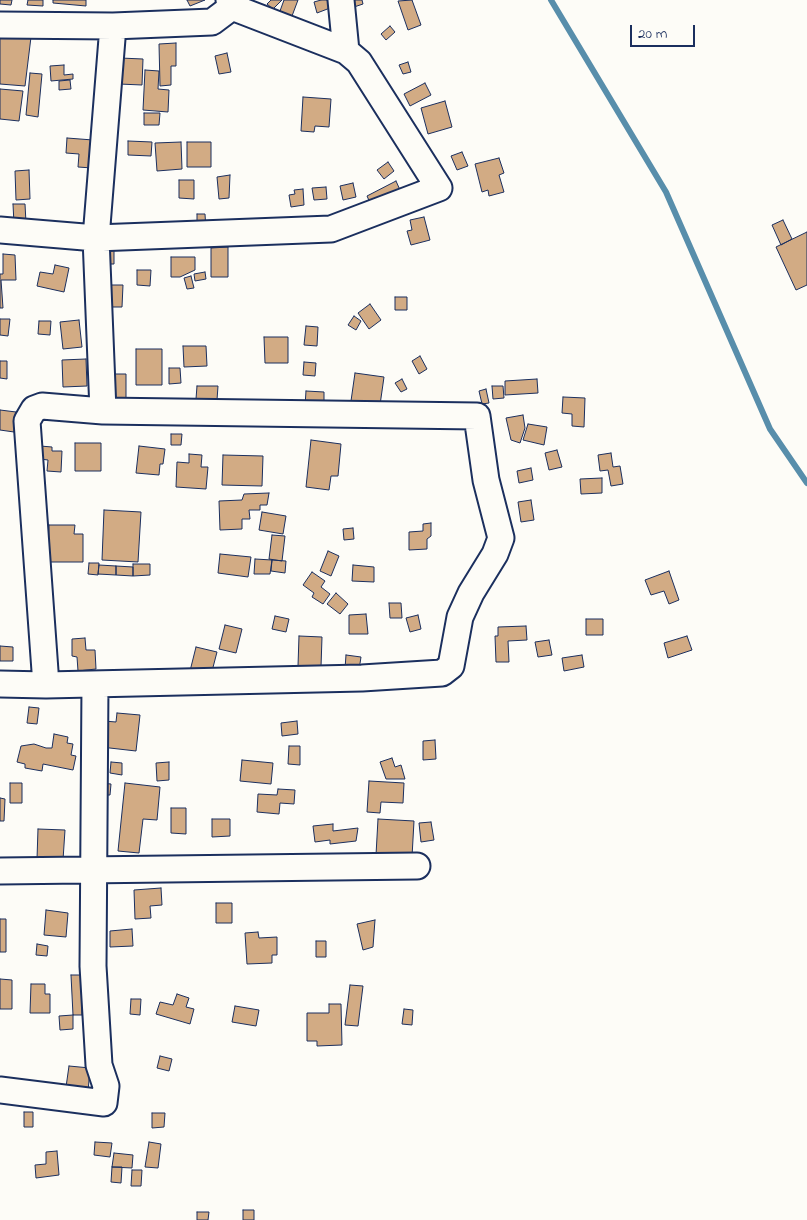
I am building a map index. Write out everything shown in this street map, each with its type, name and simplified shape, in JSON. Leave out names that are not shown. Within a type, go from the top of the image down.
[{"type":"street","points":[[341,0],[346,51]]},
{"type":"street","points":[[0,25],[113,26],[212,22],[230,3],[346,51],[359,62],[439,188],[331,229],[96,238],[0,230]]},
{"type":"street","points":[[103,411],[96,238],[113,26]]},
{"type":"street","points":[[0,684],[46,685],[362,678],[442,673],[450,666],[460,616],[471,593],[495,554],[501,538],[486,480],[477,416],[103,411],[42,406],[34,410],[27,421],[46,685]]},
{"type":"street","points":[[0,1090],[104,1103],[106,1086],[99,1065],[93,966],[96,684]]},
{"type":"street","points":[[0,871],[417,866]]},
{"type":"building","points":[[0,0],[12,0],[11,5],[0,4]]},
{"type":"building","points":[[28,0],[43,0],[43,6],[27,5]]},
{"type":"building","points":[[53,0],[86,0],[86,6],[53,3]]},
{"type":"building","points":[[187,0],[205,0],[190,6]]},
{"type":"building","points":[[271,0],[282,0],[273,9],[267,4]]},
{"type":"building","points":[[284,0],[298,0],[292,16],[280,11]]},
{"type":"building","points":[[327,0],[330,8],[317,13],[314,2]]},
{"type":"building","points":[[345,0],[362,0],[363,4],[348,9]]},
{"type":"building","points":[[412,0],[421,25],[408,30],[398,1]]},
{"type":"building","points":[[390,26],[395,32],[386,40],[381,34]]},
{"type":"building","points":[[0,34],[31,37],[25,86],[0,84]]},
{"type":"building","points":[[176,43],[176,66],[171,66],[171,85],[160,86],[159,44]]},
{"type":"building","points":[[227,53],[231,72],[219,74],[215,56]]},
{"type":"building","points":[[120,58],[143,59],[142,85],[119,84]]},
{"type":"building","points":[[408,62],[411,72],[403,74],[399,65]]},
{"type":"building","points":[[64,65],[64,75],[73,74],[73,79],[51,81],[50,66]]},
{"type":"building","points":[[145,70],[159,71],[158,89],[169,90],[168,112],[143,110]]},
{"type":"building","points":[[30,73],[42,74],[38,117],[26,115]]},
{"type":"building","points":[[70,80],[71,89],[59,90],[59,81]]},
{"type":"building","points":[[425,83],[431,95],[410,106],[404,94]]},
{"type":"building","points":[[0,89],[23,91],[19,121],[0,119]]},
{"type":"building","points":[[303,97],[331,99],[329,127],[315,126],[314,132],[301,131]]},
{"type":"building","points":[[445,101],[452,127],[428,134],[421,108]]},
{"type":"building","points":[[144,113],[160,113],[159,125],[144,125]]},
{"type":"building","points":[[67,138],[93,140],[92,168],[78,167],[79,154],[66,153]]},
{"type":"building","points":[[128,141],[152,142],[151,156],[128,155]]},
{"type":"building","points":[[181,142],[182,169],[157,171],[155,143]]},
{"type":"building","points":[[187,142],[211,142],[211,167],[187,167]]},
{"type":"building","points":[[462,152],[468,166],[457,170],[451,156]]},
{"type":"building","points":[[499,158],[504,173],[499,175],[504,192],[489,196],[488,190],[482,192],[475,164]]},
{"type":"building","points":[[388,162],[394,171],[384,179],[377,170]]},
{"type":"building","points":[[29,170],[30,199],[16,200],[15,171]]},
{"type":"building","points":[[230,175],[229,198],[219,199],[217,177]]},
{"type":"building","points":[[179,180],[194,180],[194,199],[179,198]]},
{"type":"building","points":[[396,181],[400,190],[371,205],[367,196]]},
{"type":"building","points":[[353,183],[356,197],[343,200],[340,186]]},
{"type":"building","points":[[326,187],[327,199],[314,200],[312,188]]},
{"type":"building","points":[[303,189],[304,205],[291,207],[289,195],[295,194],[294,190]]},
{"type":"building","points":[[13,204],[25,204],[26,223],[14,224]]},
{"type":"building","points":[[197,214],[205,214],[206,230],[197,231]]},
{"type":"building","points":[[424,217],[430,240],[411,245],[407,231],[412,230],[410,220]]},
{"type":"building","points":[[783,220],[792,239],[781,245],[772,225]]},
{"type":"building","points":[[807,232],[807,285],[796,290],[776,247]]},
{"type":"building","points":[[103,245],[114,245],[114,264],[103,264]]},
{"type":"building","points":[[228,247],[228,277],[211,277],[211,248]]},
{"type":"building","points":[[3,254],[15,255],[16,280],[1,280],[3,308],[0,308],[0,274],[3,274]]},
{"type":"building","points":[[171,257],[195,257],[195,270],[180,277],[171,277]]},
{"type":"building","points":[[55,265],[69,268],[64,292],[37,286],[40,272],[53,274]]},
{"type":"building","points":[[137,270],[151,270],[150,286],[137,285]]},
{"type":"building","points":[[205,272],[206,279],[195,281],[194,274]]},
{"type":"building","points":[[191,276],[194,288],[187,289],[184,278]]},
{"type":"building","points":[[109,285],[123,285],[122,307],[108,307]]},
{"type":"building","points":[[395,297],[407,297],[407,310],[395,310]]},
{"type":"building","points":[[370,304],[381,320],[369,329],[358,313]]},
{"type":"building","points":[[354,316],[361,321],[356,330],[348,325]]},
{"type":"building","points":[[0,319],[10,319],[8,336],[0,335]]},
{"type":"building","points":[[79,320],[82,347],[63,349],[60,322]]},
{"type":"building","points":[[39,321],[51,321],[50,335],[38,334]]},
{"type":"building","points":[[306,326],[318,327],[317,346],[304,345]]},
{"type":"building","points":[[264,337],[288,337],[288,363],[265,363]]},
{"type":"building","points":[[183,346],[206,346],[207,366],[184,367]]},
{"type":"building","points":[[136,349],[162,349],[162,385],[136,385]]},
{"type":"building","points":[[420,356],[427,369],[419,374],[412,361]]},
{"type":"building","points":[[86,359],[87,386],[63,387],[62,360]]},
{"type":"building","points":[[0,361],[7,361],[7,379],[0,378]]},
{"type":"building","points":[[304,362],[316,363],[315,376],[303,375]]},
{"type":"building","points":[[169,368],[180,368],[181,383],[169,384]]},
{"type":"building","points":[[355,373],[384,377],[380,405],[351,401]]},
{"type":"building","points":[[109,374],[126,374],[126,398],[110,399]]},
{"type":"building","points":[[402,379],[407,389],[401,392],[395,383]]},
{"type":"building","points":[[537,379],[538,393],[505,395],[505,381]]},
{"type":"building","points":[[197,386],[218,386],[217,400],[196,399]]},
{"type":"building","points":[[492,386],[503,386],[504,398],[493,399]]},
{"type":"building","points":[[486,389],[489,403],[482,404],[479,391]]},
{"type":"building","points":[[306,391],[324,392],[324,407],[305,406]]},
{"type":"building","points":[[563,397],[585,398],[584,427],[572,426],[572,414],[562,413]]},
{"type":"building","points":[[0,410],[16,412],[14,432],[0,430]]},
{"type":"building","points":[[523,415],[525,428],[520,443],[511,440],[506,418]]},
{"type":"building","points":[[528,424],[547,427],[544,445],[523,440]]},
{"type":"building","points":[[171,434],[182,434],[181,445],[171,445]]},
{"type":"building","points":[[311,440],[341,444],[338,476],[331,476],[329,490],[306,487]]},
{"type":"building","points":[[75,443],[101,443],[101,471],[75,471]]},
{"type":"building","points":[[40,446],[52,447],[52,451],[62,451],[61,472],[47,471],[48,460],[40,459]]},
{"type":"building","points":[[139,446],[165,449],[159,475],[136,473]]},
{"type":"building","points":[[557,450],[562,467],[549,470],[545,453]]},
{"type":"building","points":[[611,453],[613,467],[620,466],[623,484],[611,486],[608,470],[600,471],[598,455]]},
{"type":"building","points":[[189,454],[202,455],[201,467],[208,467],[206,489],[176,487],[177,462],[189,463]]},
{"type":"building","points":[[223,455],[263,456],[262,486],[222,485]]},
{"type":"building","points":[[531,468],[533,480],[519,483],[517,471]]},
{"type":"building","points":[[602,478],[602,493],[581,494],[580,479]]},
{"type":"building","points":[[269,493],[267,505],[260,505],[260,510],[249,510],[250,519],[242,519],[242,529],[220,530],[219,501],[242,500],[244,494]]},
{"type":"building","points":[[531,500],[534,520],[521,522],[518,502]]},
{"type":"building","points":[[104,510],[141,512],[138,562],[102,560]]},
{"type":"building","points":[[262,512],[286,516],[283,534],[259,530]]},
{"type":"building","points":[[431,523],[431,536],[427,539],[427,549],[409,550],[409,532],[423,531],[423,524]]},
{"type":"building","points":[[49,525],[75,525],[74,534],[83,534],[83,562],[48,562]]},
{"type":"building","points":[[353,528],[354,539],[344,540],[343,529]]},
{"type":"building","points":[[272,535],[285,536],[282,561],[269,559]]},
{"type":"building","points":[[328,551],[339,556],[331,576],[320,571]]},
{"type":"building","points":[[220,554],[251,557],[248,577],[218,573]]},
{"type":"building","points":[[255,559],[272,560],[270,574],[254,574]]},
{"type":"building","points":[[272,560],[286,561],[285,573],[271,571]]},
{"type":"building","points":[[89,563],[99,563],[98,575],[88,574]]},
{"type":"building","points":[[133,564],[150,564],[150,575],[133,576]]},
{"type":"building","points":[[99,565],[116,566],[116,575],[98,574]]},
{"type":"building","points":[[353,565],[374,567],[374,582],[352,581]]},
{"type":"building","points":[[116,566],[133,567],[133,576],[116,575]]},
{"type":"building","points":[[669,571],[679,600],[669,604],[664,591],[651,595],[645,580]]},
{"type":"building","points":[[312,572],[325,581],[321,587],[330,594],[323,604],[312,597],[314,593],[303,585]]},
{"type":"building","points":[[336,593],[348,604],[340,614],[327,604]]},
{"type":"building","points":[[389,603],[401,603],[402,618],[390,618]]},
{"type":"building","points":[[366,614],[368,634],[349,634],[349,615]]},
{"type":"building","points":[[418,615],[421,629],[410,632],[406,618]]},
{"type":"building","points":[[275,616],[289,619],[286,632],[272,629]]},
{"type":"building","points":[[586,619],[603,619],[603,635],[586,635]]},
{"type":"building","points":[[225,625],[242,629],[236,653],[219,649]]},
{"type":"building","points":[[526,626],[527,640],[508,641],[509,662],[496,662],[495,636],[498,636],[498,627]]},
{"type":"building","points":[[299,636],[322,637],[321,667],[298,666]]},
{"type":"building","points":[[687,636],[692,650],[668,658],[664,643]]},
{"type":"building","points":[[85,638],[86,650],[95,650],[96,669],[78,671],[77,657],[72,656],[72,639]]},
{"type":"building","points":[[549,640],[552,655],[538,657],[535,642]]},
{"type":"building","points":[[0,646],[13,647],[13,661],[0,661]]},
{"type":"building","points":[[196,647],[217,652],[211,675],[190,671]]},
{"type":"building","points":[[346,655],[361,657],[359,670],[345,669]]},
{"type":"building","points":[[582,655],[584,667],[564,671],[562,658]]},
{"type":"building","points":[[29,707],[39,708],[37,724],[27,723]]},
{"type":"building","points":[[117,713],[140,715],[136,751],[101,747],[104,721],[116,722]]},
{"type":"building","points":[[297,721],[298,734],[282,736],[281,723]]},
{"type":"building","points":[[54,734],[68,737],[67,743],[73,744],[71,755],[76,756],[73,770],[43,764],[42,771],[25,768],[25,764],[17,762],[21,746],[34,744],[52,748]]},
{"type":"building","points":[[435,740],[436,759],[423,760],[423,741]]},
{"type":"building","points":[[289,746],[300,746],[300,765],[288,764]]},
{"type":"building","points":[[392,758],[395,767],[401,765],[405,779],[386,779],[380,762]]},
{"type":"building","points":[[242,760],[273,763],[271,784],[240,781]]},
{"type":"building","points":[[111,762],[122,763],[122,775],[110,773]]},
{"type":"building","points":[[169,762],[169,780],[157,781],[156,763]]},
{"type":"building","points":[[369,781],[404,783],[403,803],[381,802],[380,813],[367,812]]},
{"type":"building","points":[[10,783],[22,783],[22,803],[10,803]]},
{"type":"building","points":[[100,783],[111,784],[110,795],[100,795]]},
{"type":"building","points":[[125,783],[160,787],[157,820],[143,819],[139,853],[118,851]]},
{"type":"building","points":[[278,789],[295,790],[294,804],[280,803],[279,814],[257,812],[258,794],[277,795]]},
{"type":"building","points":[[0,798],[5,799],[4,821],[0,821]]},
{"type":"building","points":[[171,808],[186,808],[186,834],[171,833]]},
{"type":"building","points":[[212,819],[230,819],[230,836],[212,837]]},
{"type":"building","points":[[378,819],[414,821],[412,857],[376,855]]},
{"type":"building","points":[[431,822],[434,840],[421,842],[419,823]]},
{"type":"building","points":[[333,824],[333,831],[358,828],[356,841],[330,844],[330,840],[315,842],[313,826]]},
{"type":"building","points":[[38,829],[65,830],[63,860],[37,859]]},
{"type":"building","points":[[161,888],[162,905],[150,906],[151,918],[135,919],[134,890]]},
{"type":"building","points":[[216,903],[232,903],[232,923],[216,923]]},
{"type":"building","points":[[46,910],[68,913],[66,937],[44,935]]},
{"type":"building","points":[[0,919],[6,919],[6,952],[0,952]]},
{"type":"building","points":[[375,920],[373,947],[363,950],[357,924]]},
{"type":"building","points":[[132,929],[133,946],[110,947],[110,931]]},
{"type":"building","points":[[258,932],[259,938],[277,937],[277,955],[272,955],[272,963],[247,964],[245,933]]},
{"type":"building","points":[[316,941],[326,941],[326,957],[316,957]]},
{"type":"building","points":[[37,944],[48,946],[47,956],[36,955]]},
{"type":"building","points":[[71,975],[81,975],[82,1015],[73,1015]]},
{"type":"building","points":[[0,979],[12,980],[12,1009],[0,1009]]},
{"type":"building","points":[[31,984],[45,984],[45,994],[50,994],[50,1013],[30,1013]]},
{"type":"building","points":[[350,985],[363,986],[358,1026],[345,1025]]},
{"type":"building","points":[[177,994],[189,998],[186,1007],[194,1009],[190,1024],[156,1014],[160,1002],[173,1005]]},
{"type":"building","points":[[131,999],[141,999],[140,1015],[130,1014]]},
{"type":"building","points":[[329,1004],[341,1004],[342,1045],[317,1046],[317,1041],[307,1041],[307,1013],[329,1013]]},
{"type":"building","points":[[235,1006],[259,1010],[256,1026],[232,1022]]},
{"type":"building","points":[[404,1009],[413,1010],[412,1025],[402,1024]]},
{"type":"building","points":[[73,1015],[73,1029],[60,1030],[59,1016]]},
{"type":"building","points":[[160,1056],[172,1059],[169,1071],[157,1068]]},
{"type":"building","points":[[69,1066],[90,1068],[88,1092],[66,1087]]},
{"type":"building","points":[[24,1112],[33,1112],[33,1127],[24,1127]]},
{"type":"building","points":[[152,1113],[165,1113],[164,1127],[152,1128]]},
{"type":"building","points":[[95,1142],[112,1143],[110,1157],[94,1155]]},
{"type":"building","points":[[149,1142],[161,1144],[158,1168],[145,1167]]},
{"type":"building","points":[[57,1151],[59,1175],[36,1178],[35,1165],[46,1164],[46,1152]]},
{"type":"building","points":[[114,1153],[133,1155],[132,1168],[112,1167]]},
{"type":"building","points":[[112,1167],[122,1167],[121,1183],[111,1182]]},
{"type":"building","points":[[132,1170],[142,1170],[141,1186],[131,1186]]},
{"type":"building","points":[[243,1210],[254,1210],[254,1220],[243,1220]]},
{"type":"building","points":[[197,1212],[209,1212],[208,1220],[197,1220]]},
{"type":"waterway","points":[[551,0],[666,192],[770,429],[807,483]]}]
